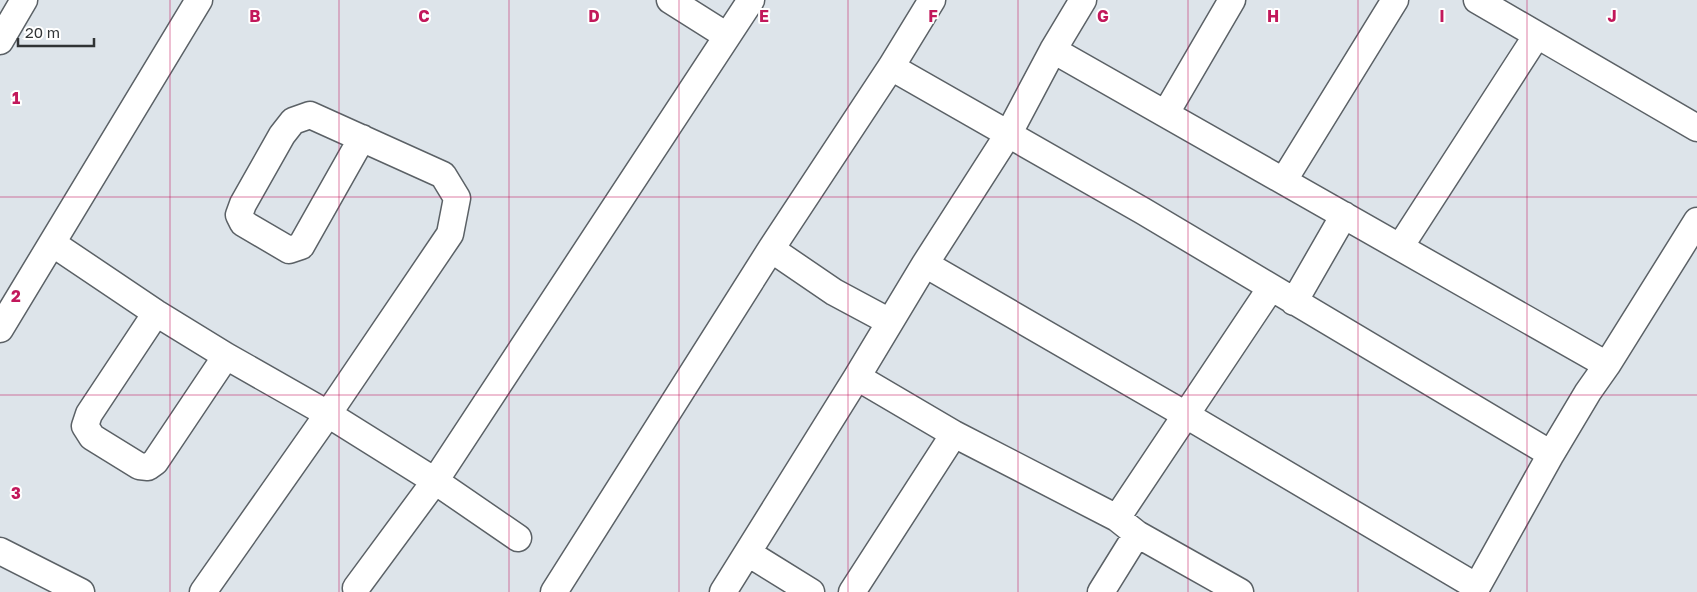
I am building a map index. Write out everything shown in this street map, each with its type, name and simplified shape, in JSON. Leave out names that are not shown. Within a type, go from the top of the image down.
[{"type":"street","points":[[0,41],[24,0]]},
{"type":"street","points":[[0,329],[199,0]]},
{"type":"street","points":[[670,0],[727,36]]},
{"type":"street","points":[[356,588],[435,481],[752,0]]},
{"type":"street","points":[[554,592],[771,249],[891,67],[932,0]]},
{"type":"street","points":[[723,592],[1008,133],[1053,50],[1083,0]]},
{"type":"street","points":[[1166,113],[1232,0]]},
{"type":"street","points":[[1284,180],[1395,0]]},
{"type":"street","points":[[1477,0],[1697,128]]},
{"type":"street","points":[[1400,247],[1537,35]]},
{"type":"street","points":[[1053,50],[1606,365]]},
{"type":"street","points":[[891,67],[1143,211],[1270,289],[1550,454]]},
{"type":"street","points":[[203,592],[328,414],[450,234],[457,198],[443,175],[362,138],[310,115],[294,121],[282,135],[243,204],[239,215],[243,223],[289,250],[302,246],[362,138]]},
{"type":"street","points":[[1294,302],[1344,215]]},
{"type":"street","points":[[925,264],[1186,415],[1476,590],[1550,454],[1697,221]]},
{"type":"street","points":[[52,243],[156,313],[226,356],[328,414],[435,481],[518,538]]},
{"type":"street","points":[[771,249],[834,292],[890,322]]},
{"type":"street","points":[[1117,518],[1270,289]]},
{"type":"street","points":[[156,313],[89,414],[85,426],[92,437],[131,462],[139,466],[148,467],[155,462],[226,356]]},
{"type":"street","points":[[857,377],[954,434],[1117,518],[1137,534],[1240,592]]},
{"type":"street","points":[[852,592],[954,434]]},
{"type":"street","points":[[1101,592],[1137,534]]},
{"type":"street","points":[[0,551],[81,592]]},
{"type":"street","points":[[748,553],[811,592]]}]
